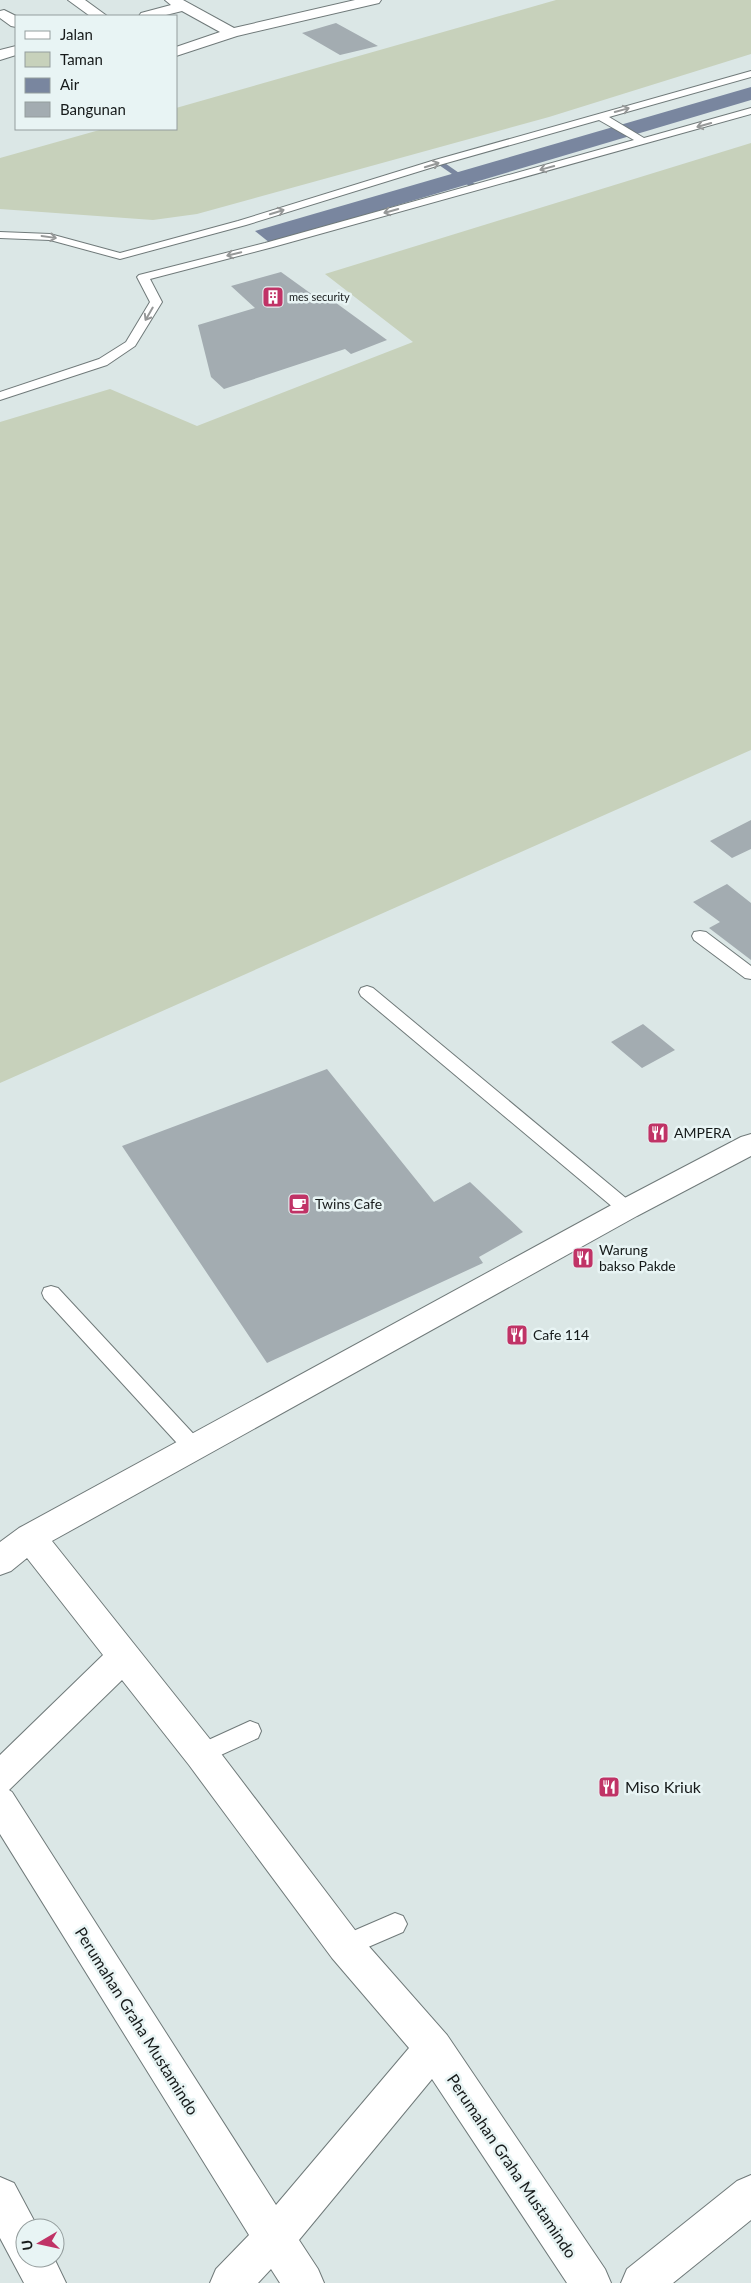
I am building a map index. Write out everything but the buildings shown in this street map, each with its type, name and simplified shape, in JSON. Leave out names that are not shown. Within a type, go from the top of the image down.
[{"type":"street","points":[[75,0],[98,15]]},
{"type":"street","points":[[178,51],[232,34],[374,0]]},
{"type":"street","points":[[148,15],[176,3],[232,34]]},
{"type":"street","points":[[0,55],[15,51]]},
{"type":"street","points":[[0,1562],[30,1537],[627,1209],[751,1144]]},
{"type":"street","name":"Perumahan Graha Mustamindo","points":[[30,1537],[201,1754],[345,1946],[434,2048],[590,2283]]},
{"type":"street","points":[[0,1778],[123,1657]]},
{"type":"street","name":"Perumahan Graha Mustamindo","points":[[0,1803],[304,2283]]},
{"type":"street","points":[[230,2283],[274,2238],[434,2048]]},
{"type":"street","points":[[640,2283],[751,2195]]},
{"type":"street","points":[[0,2197],[15,2225]]},
{"type":"street","points":[[38,2268],[46,2283]]},
{"type":"lane","points":[[143,277],[200,263],[255,234],[599,116],[751,74]]},
{"type":"lane","points":[[120,256],[179,240],[255,234],[475,187],[639,139],[751,111]]},
{"type":"lane","points":[[599,116],[639,139]]},
{"type":"lane","points":[[0,235],[50,237],[120,256],[143,277],[156,302],[131,344],[103,362],[0,396]]},
{"type":"lane","points":[[700,936],[751,974]]},
{"type":"lane","points":[[367,992],[627,1209]]},
{"type":"lane","points":[[51,1293],[194,1448]]},
{"type":"lane","points":[[201,1754],[250,1730]]},
{"type":"lane","points":[[345,1946],[395,1924]]},
{"type":"green space","points":[[556,0],[751,0],[751,54],[549,117],[197,214],[153,220],[0,209],[0,158],[99,130],[178,130],[178,107]]},
{"type":"green space","points":[[751,143],[751,750],[0,1083],[0,422],[110,389],[197,426],[413,342],[325,274]]},
{"type":"water","points":[[751,87],[751,100],[270,243],[255,231]]},
{"type":"waterway","points":[[439,162],[475,187]]},
{"type":"place","name":"mes security","points":[[273,297]]},
{"type":"place","name":"AMPERA","points":[[658,1133]]},
{"type":"place","name":"Twins Cafe","points":[[299,1204]]},
{"type":"place","name":"Warung bakso Pakde","points":[[583,1258]]},
{"type":"place","name":"Cafe 114","points":[[517,1335]]},
{"type":"place","name":"Miso Kriuk","points":[[609,1787]]}]
